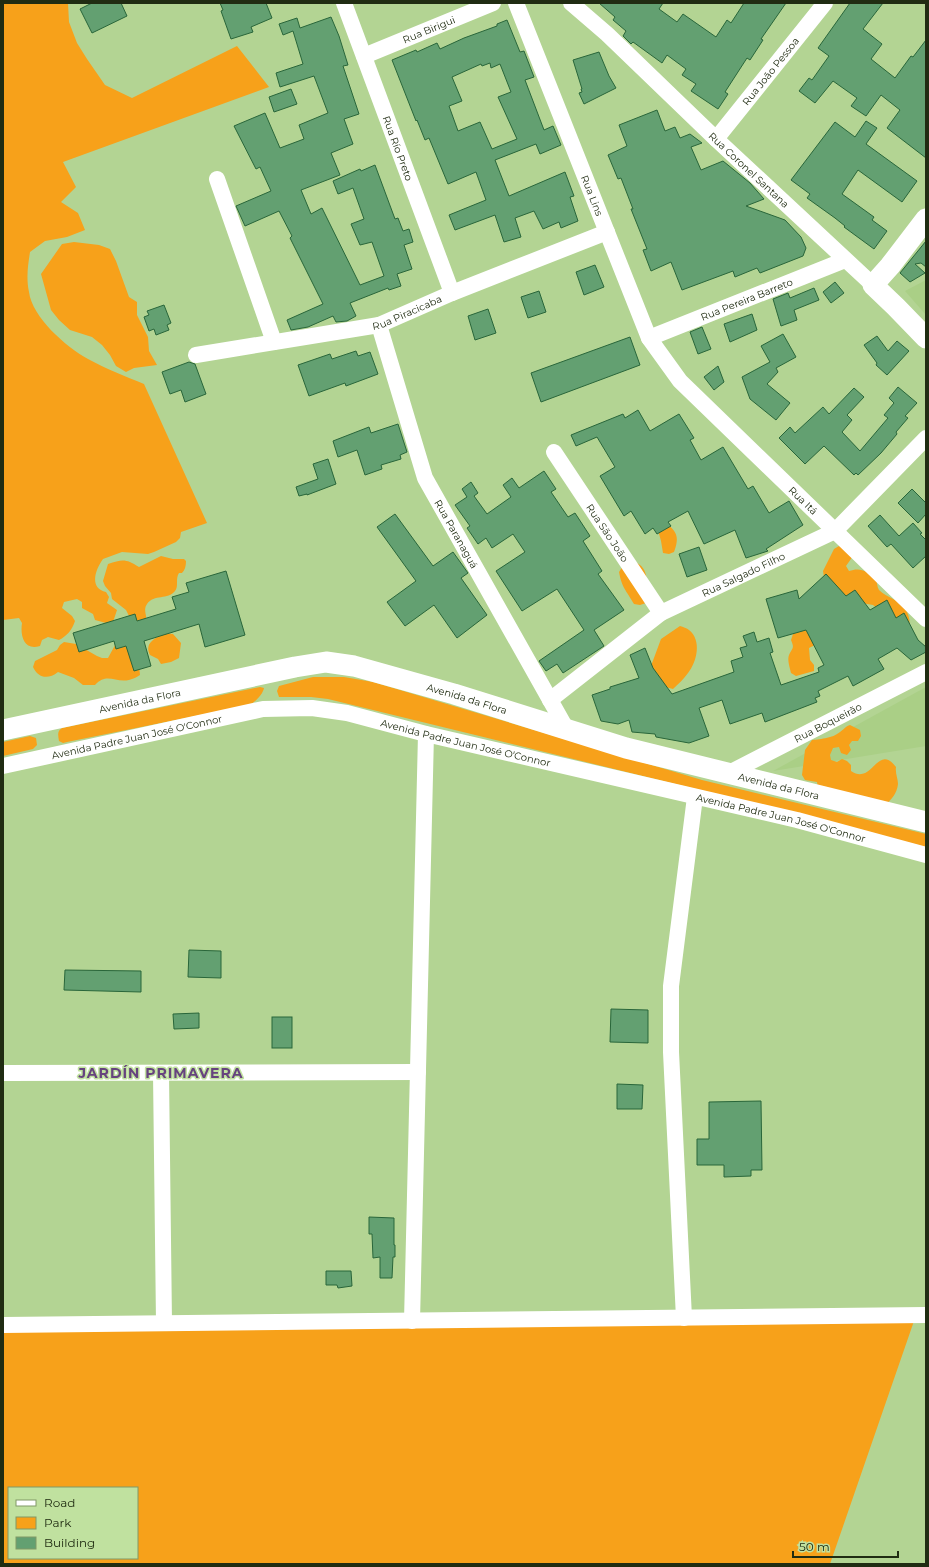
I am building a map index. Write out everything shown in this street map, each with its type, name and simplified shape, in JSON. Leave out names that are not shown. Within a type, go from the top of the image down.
[{"type":"main road","points":[[872,285],[890,266],[926,219]]},
{"type":"main road","name":"Rua Coronel Santana","points":[[872,285],[896,306],[926,338]]},
{"type":"main road","name":"Avenida da Flora","points":[[3,730],[295,667],[326,662],[354,666],[381,673],[626,748],[926,822]]},
{"type":"street","name":"Rua Río Preto","points":[[344,3],[452,293]]},
{"type":"street","name":"Rua Birigui","points":[[364,56],[494,3]]},
{"type":"street","name":"Rua Lins","points":[[516,3],[649,338],[680,381]]},
{"type":"street","name":"Rua Coronel Santana","points":[[571,3],[607,34],[716,139],[872,285]]},
{"type":"street","name":"Rua João Pessoa","points":[[716,139],[825,3]]},
{"type":"street","points":[[217,179],[274,342]]},
{"type":"street","name":"Rua Piracicaba","points":[[196,355],[379,325],[452,293],[607,232]]},
{"type":"street","name":"Rua Pereira Barreto","points":[[649,338],[845,260]]},
{"type":"street","name":"Rua Paranaguá","points":[[379,325],[425,478],[567,730]]},
{"type":"street","name":"Rua Itá","points":[[680,381],[926,619]]},
{"type":"street","name":"Rua Salgado Filho","points":[[550,700],[661,613],[834,531],[926,438]]},
{"type":"street","name":"Rua São João","points":[[554,452],[661,613]]},
{"type":"street","name":"Rua Boqueirão","points":[[729,773],[926,672]]},
{"type":"street","name":"Avenida Padre Juan José O'Connor","points":[[3,766],[263,709],[312,708],[347,713],[426,734],[797,820],[926,855]]},
{"type":"street","points":[[412,1321],[426,734]]},
{"type":"street","points":[[684,1318],[671,1052],[672,986],[695,796]]},
{"type":"street","points":[[3,1073],[418,1072]]},
{"type":"street","points":[[161,1073],[164,1324]]},
{"type":"street","points":[[3,1325],[926,1315]]},
{"type":"shaded area","points":[[926,280],[926,315],[905,291]]},
{"type":"shaded area","points":[[926,687],[926,746],[773,771]]},
{"type":"green space","points":[[3,3],[68,3],[69,22],[77,43],[87,59],[105,85],[132,98],[237,46],[269,87],[63,162],[76,187],[61,202],[78,213],[85,230],[67,237],[45,241],[30,252],[28,282],[31,302],[43,321],[51,330],[79,354],[95,363],[144,384],[207,523],[181,532],[180,538],[176,542],[154,552],[148,554],[122,552],[103,559],[96,573],[95,583],[97,587],[106,592],[109,597],[107,603],[117,610],[113,622],[106,623],[95,620],[93,614],[82,608],[82,602],[77,599],[64,602],[62,608],[72,616],[75,621],[71,630],[67,635],[59,640],[48,637],[42,640],[40,646],[35,647],[30,646],[24,641],[22,623],[19,618],[3,620]]},
{"type":"green space","points":[[74,242],[99,245],[110,249],[129,297],[137,302],[137,315],[148,337],[149,351],[157,365],[134,368],[126,372],[116,366],[102,345],[92,337],[70,330],[51,310],[41,274],[62,244]]},
{"type":"green space","points":[[667,524],[675,533],[677,540],[674,552],[669,554],[663,553],[658,530]]},
{"type":"green space","points":[[839,546],[849,551],[853,556],[846,566],[849,571],[857,569],[870,573],[876,578],[879,590],[905,608],[910,622],[908,632],[873,605],[862,603],[820,612],[824,577],[823,571],[834,549]]},
{"type":"green space","points":[[161,556],[173,559],[184,559],[186,561],[186,566],[183,572],[179,573],[178,575],[177,587],[172,594],[153,599],[147,604],[145,609],[145,625],[130,618],[126,610],[112,599],[111,593],[103,581],[108,564],[117,561],[124,561],[131,562],[139,567]]},
{"type":"green space","points":[[633,561],[643,568],[647,579],[646,603],[640,605],[634,604],[623,585],[619,572],[623,566]]},
{"type":"green space","points":[[680,626],[689,630],[696,639],[697,651],[694,663],[683,679],[673,689],[654,684],[648,674],[661,639]]},
{"type":"green space","points":[[804,630],[810,630],[815,645],[809,648],[810,660],[814,665],[814,671],[796,676],[791,673],[788,657],[793,647],[791,640],[793,634]]},
{"type":"green space","points":[[165,633],[173,634],[181,643],[179,658],[171,662],[161,664],[158,659],[150,655],[148,647],[154,639]]},
{"type":"green space","points":[[64,642],[76,644],[102,658],[108,658],[118,642],[123,644],[134,655],[140,670],[140,675],[124,681],[107,678],[99,681],[95,685],[83,685],[74,678],[58,672],[47,677],[40,676],[33,667],[35,661],[57,650]]},
{"type":"green space","points":[[313,677],[344,677],[373,682],[702,780],[926,834],[926,847],[328,699],[311,697],[279,697],[277,691],[279,686]]},
{"type":"green space","points":[[260,687],[264,688],[262,693],[250,705],[63,743],[59,741],[58,735],[60,729],[62,728]]},
{"type":"green space","points":[[850,725],[860,730],[861,736],[858,741],[852,741],[849,745],[851,750],[847,755],[841,753],[839,747],[833,748],[830,755],[831,760],[837,762],[842,759],[847,761],[851,765],[851,771],[858,774],[865,773],[870,770],[879,761],[884,759],[890,761],[896,767],[898,784],[893,796],[884,806],[818,788],[817,782],[805,780],[802,775],[805,750],[812,740],[833,736]]},
{"type":"green space","points":[[30,736],[36,738],[37,745],[33,749],[3,756],[3,742]]},
{"type":"green space","points":[[914,1321],[830,1564],[3,1564],[3,1331]]},
{"type":"building","points":[[92,3],[121,3],[127,16],[92,33],[80,9]]},
{"type":"building","points":[[220,3],[266,3],[272,18],[251,27],[253,32],[231,39],[221,11],[223,10]]},
{"type":"building","points":[[599,3],[663,3],[659,9],[677,22],[683,14],[716,37],[727,20],[731,23],[744,3],[786,3],[761,39],[763,40],[750,60],[747,58],[725,92],[728,94],[718,109],[691,91],[696,84],[682,75],[686,69],[667,55],[662,63],[633,42],[631,44],[623,36],[626,31],[613,20],[615,17]]},
{"type":"building","points":[[850,3],[883,3],[863,29],[882,44],[871,59],[895,78],[911,56],[913,57],[926,40],[926,158],[887,128],[900,110],[881,95],[866,116],[851,106],[857,98],[833,81],[815,103],[799,91],[809,78],[812,80],[829,56],[818,48]]},
{"type":"building","points":[[331,17],[348,65],[343,66],[359,114],[344,119],[353,144],[331,153],[340,175],[301,190],[311,214],[322,208],[360,285],[384,276],[372,242],[360,245],[351,224],[364,219],[353,188],[338,194],[333,181],[360,169],[361,171],[375,165],[395,219],[398,218],[403,231],[409,229],[413,242],[404,245],[412,269],[397,274],[401,286],[389,290],[388,288],[350,303],[356,316],[347,321],[336,322],[333,316],[308,327],[291,330],[287,320],[323,304],[290,238],[292,236],[279,211],[245,226],[236,206],[271,191],[260,167],[256,169],[234,126],[265,113],[280,148],[304,139],[299,125],[328,113],[314,76],[280,87],[276,73],[303,64],[293,31],[283,35],[279,24],[297,18],[300,28]]},
{"type":"building","points":[[507,20],[520,52],[524,51],[534,77],[525,80],[544,130],[553,126],[561,145],[540,154],[536,144],[495,160],[509,196],[565,172],[574,196],[570,197],[578,221],[561,228],[559,222],[543,229],[534,211],[515,218],[521,237],[504,242],[495,215],[455,230],[449,215],[486,200],[476,172],[448,184],[429,138],[425,140],[417,120],[416,121],[392,60],[416,50],[417,52],[437,43],[440,49],[464,38],[497,26],[497,24]],"holes":[[[490,63],[491,68],[500,64],[511,92],[498,97],[517,139],[492,149],[480,122],[458,131],[449,106],[462,101],[452,77],[481,64],[482,66]]]},
{"type":"building","points":[[599,52],[609,76],[616,88],[584,104],[579,93],[582,92],[582,89],[573,60]]},
{"type":"building","points":[[291,89],[297,104],[274,112],[269,97]]},
{"type":"building","points":[[657,110],[665,131],[675,127],[680,138],[690,134],[702,143],[691,147],[701,170],[723,161],[750,183],[764,199],[746,206],[785,220],[801,237],[806,248],[803,256],[760,273],[757,268],[735,277],[733,271],[682,290],[671,262],[651,271],[643,250],[647,249],[631,209],[633,209],[621,178],[618,179],[608,155],[627,146],[619,125]]},
{"type":"building","points":[[866,121],[877,128],[866,144],[917,181],[902,202],[858,170],[842,194],[874,217],[872,220],[887,231],[874,249],[807,198],[810,194],[791,180],[835,122],[855,137]]},
{"type":"building","points":[[926,241],[926,267],[921,263],[915,264],[925,273],[910,282],[900,273]]},
{"type":"building","points":[[595,265],[604,287],[584,295],[576,272]]},
{"type":"building","points":[[835,282],[844,293],[831,303],[823,292]]},
{"type":"building","points":[[814,288],[819,300],[794,310],[797,320],[781,326],[773,299],[788,293],[790,298]]},
{"type":"building","points":[[539,291],[546,312],[528,318],[521,297]]},
{"type":"building","points":[[164,305],[171,323],[167,325],[169,330],[156,335],[154,329],[149,331],[144,317],[149,315],[147,311]]},
{"type":"building","points":[[488,309],[496,333],[475,340],[468,316]]},
{"type":"building","points":[[752,314],[757,330],[730,342],[724,324]]},
{"type":"building","points":[[702,327],[711,349],[698,354],[690,332]]},
{"type":"building","points":[[783,334],[796,357],[776,368],[778,372],[767,384],[790,403],[776,420],[750,399],[742,377],[770,362],[761,346]]},
{"type":"building","points":[[877,336],[888,351],[897,341],[909,351],[887,375],[876,365],[877,363],[864,345]]},
{"type":"building","points":[[630,337],[640,365],[541,402],[531,373]]},
{"type":"building","points":[[356,351],[358,356],[370,352],[378,374],[346,386],[345,383],[309,396],[298,365],[330,354],[332,359]]},
{"type":"building","points":[[189,362],[195,364],[206,394],[185,402],[181,390],[170,394],[162,372]]},
{"type":"building","points":[[718,366],[724,382],[714,390],[704,377]]},
{"type":"building","points":[[898,387],[917,403],[905,416],[908,418],[896,432],[897,434],[881,453],[858,475],[856,473],[854,475],[824,446],[805,464],[779,438],[790,427],[795,433],[823,407],[829,414],[854,388],[864,397],[847,415],[852,420],[842,432],[860,451],[888,418],[884,415],[894,403],[889,398]]},
{"type":"building","points":[[638,410],[650,431],[679,414],[694,438],[690,440],[701,460],[723,447],[748,489],[753,486],[769,513],[789,501],[803,525],[766,549],[768,551],[746,558],[735,530],[704,544],[688,511],[668,522],[671,526],[657,534],[653,528],[645,534],[631,511],[624,516],[600,476],[615,467],[597,437],[576,446],[571,435],[623,414],[625,418]]},
{"type":"building","points":[[398,424],[407,452],[400,455],[401,459],[381,465],[382,469],[365,475],[357,450],[338,457],[333,441],[369,427],[371,433]]},
{"type":"building","points":[[328,459],[336,484],[307,495],[299,496],[296,487],[318,479],[313,464]]},
{"type":"building","points":[[544,471],[556,489],[551,492],[568,517],[575,513],[590,536],[583,541],[602,571],[598,574],[624,610],[594,630],[604,646],[563,673],[557,664],[546,671],[539,661],[584,630],[557,589],[522,611],[496,571],[525,552],[513,534],[492,548],[486,538],[478,544],[467,528],[470,526],[455,505],[467,497],[462,489],[471,482],[478,493],[474,496],[487,514],[511,497],[503,485],[512,478],[519,488]]},
{"type":"building","points":[[912,489],[926,503],[926,514],[918,523],[898,503]]},
{"type":"building","points":[[395,514],[433,566],[453,552],[468,573],[461,578],[487,615],[457,638],[434,605],[405,626],[387,602],[416,581],[377,527]]},
{"type":"building","points":[[880,515],[899,536],[913,523],[922,533],[920,534],[926,540],[926,556],[913,568],[891,544],[887,547],[868,526]]},
{"type":"building","points":[[699,547],[707,570],[687,577],[679,554]]},
{"type":"building","points":[[226,571],[245,635],[205,647],[199,624],[144,641],[151,666],[134,671],[126,646],[116,649],[114,641],[79,652],[73,633],[135,614],[137,621],[176,609],[172,597],[189,592],[186,583]]},
{"type":"building","points":[[826,574],[846,596],[855,590],[870,610],[887,600],[896,618],[904,613],[918,640],[926,647],[926,652],[911,660],[897,648],[878,659],[884,669],[853,686],[848,676],[818,691],[820,696],[815,698],[817,702],[765,722],[762,713],[730,724],[722,700],[699,708],[709,736],[689,743],[656,737],[655,734],[632,732],[629,720],[618,724],[601,721],[592,695],[610,689],[610,687],[639,678],[630,655],[645,648],[653,668],[672,694],[734,672],[731,661],[743,657],[740,648],[747,646],[743,636],[754,632],[757,642],[769,638],[773,652],[770,653],[781,685],[819,672],[818,668],[824,665],[806,630],[778,638],[766,599],[797,590],[799,599]]},
{"type":"building","points":[[189,950],[221,951],[221,978],[188,977]]},
{"type":"building","points":[[65,970],[141,971],[141,992],[64,990]]},
{"type":"building","points":[[611,1009],[648,1010],[648,1043],[610,1042]]},
{"type":"building","points":[[199,1013],[199,1028],[174,1029],[173,1014]]},
{"type":"building","points":[[272,1017],[292,1017],[292,1048],[272,1048]]},
{"type":"building","points":[[617,1084],[643,1085],[642,1109],[617,1109]]},
{"type":"building","points":[[761,1101],[762,1170],[751,1170],[751,1176],[724,1177],[724,1165],[697,1165],[697,1139],[709,1139],[709,1102]]},
{"type":"building","points":[[369,1217],[394,1218],[395,1257],[393,1257],[392,1278],[380,1278],[380,1257],[373,1258],[372,1234],[369,1234]]},
{"type":"building","points":[[326,1271],[351,1271],[352,1286],[338,1288],[337,1285],[326,1285]]},
{"type":"district","name":"JARDÍN PRIMAVERA","points":[[161,1073]]}]
